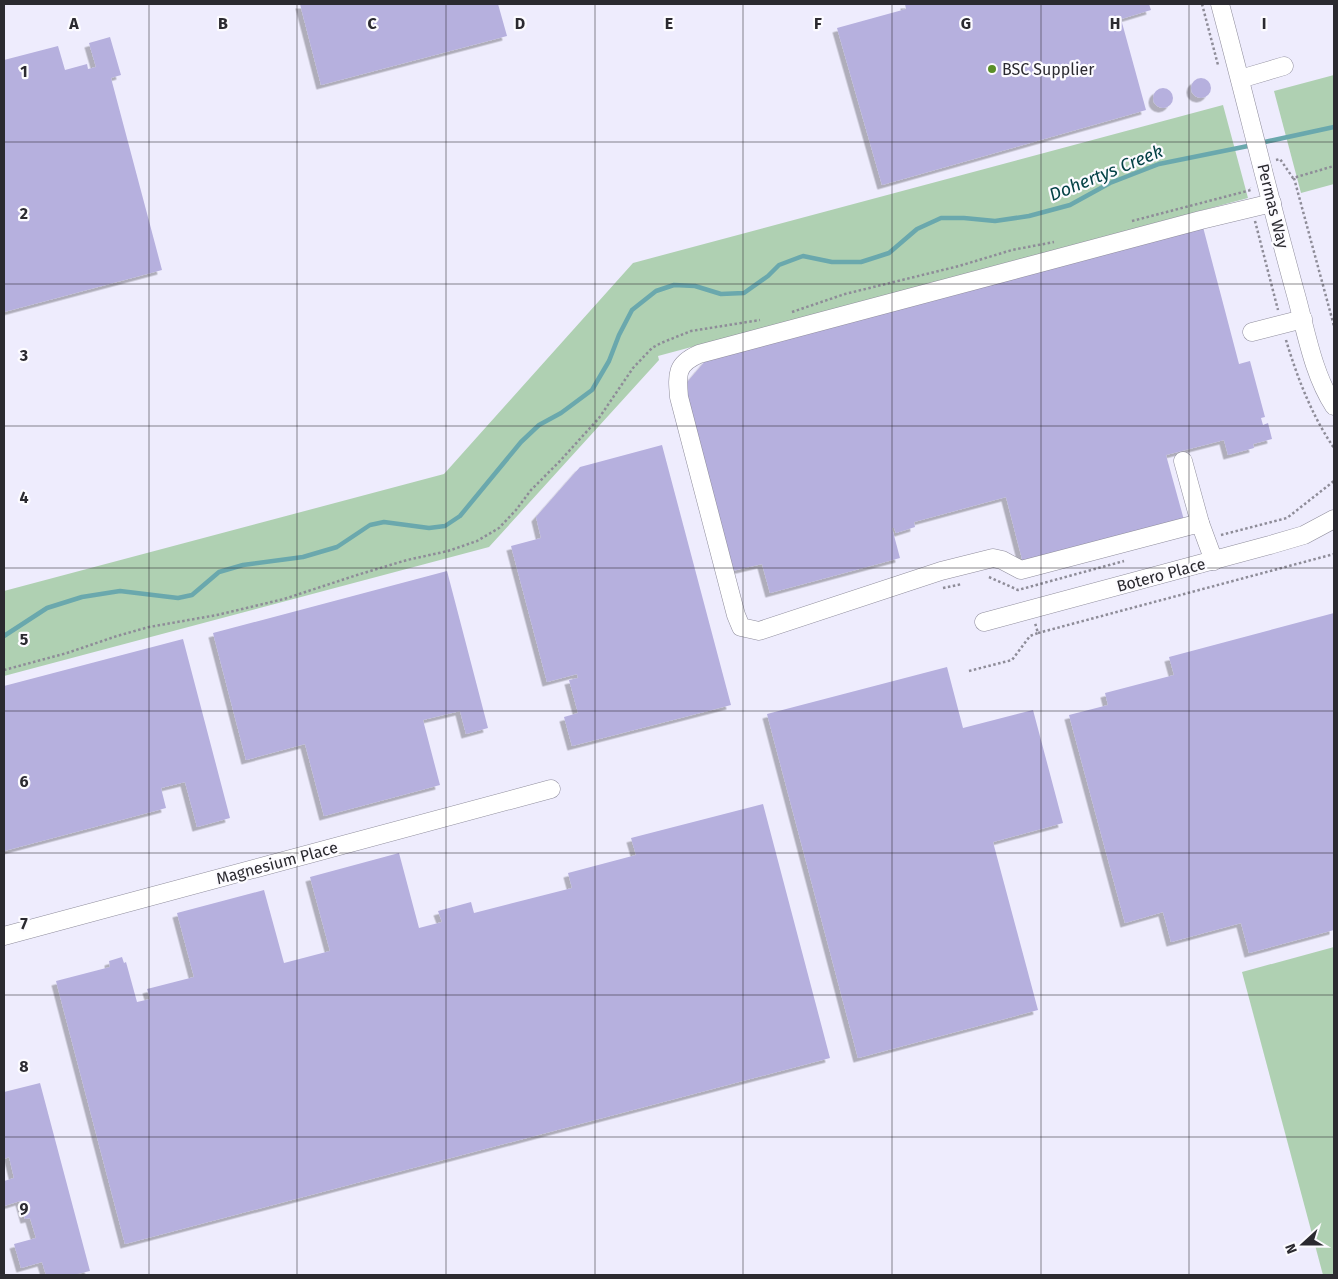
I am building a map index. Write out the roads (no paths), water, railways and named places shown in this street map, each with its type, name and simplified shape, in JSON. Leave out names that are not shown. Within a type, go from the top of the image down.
[{"type":"street","name":"Permas Way","points":[[1220,4],[1316,366],[1334,406]]},
{"type":"street","points":[[1240,78],[1284,66]]},
{"type":"street","points":[[1200,523],[1021,570],[1002,560],[993,558],[941,571],[760,631],[749,630],[741,627],[736,615],[680,398],[679,374],[682,365],[688,359],[700,354],[1201,220],[1272,203]]},
{"type":"street","points":[[1252,332],[1303,319]]},
{"type":"street","points":[[1183,461],[1200,523],[1214,560]]},
{"type":"street","name":"Botero Place","points":[[984,622],[1304,534],[1334,518]]},
{"type":"street","name":"Magnesium Place","points":[[4,936],[551,789]]},
{"type":"waterway","name":"Dohertys Creek","points":[[1260,143],[1334,127]]},
{"type":"waterway","name":"Dohertys Creek","points":[[4,636],[47,608],[82,597],[120,591],[178,598],[192,595],[219,572],[243,565],[303,557],[337,547],[370,525],[384,522],[429,528],[445,526],[460,516],[521,442],[539,425],[561,413],[592,390],[609,361],[619,335],[632,310],[656,291],[674,285],[695,286],[721,294],[744,293],[768,276],[779,265],[803,256],[832,262],[861,262],[889,253],[917,229],[941,218],[995,221],[1029,216],[1070,205],[1110,183],[1159,164],[1253,145]]},
{"type":"place","name":"BSC Supplier","points":[[992,69]]}]
